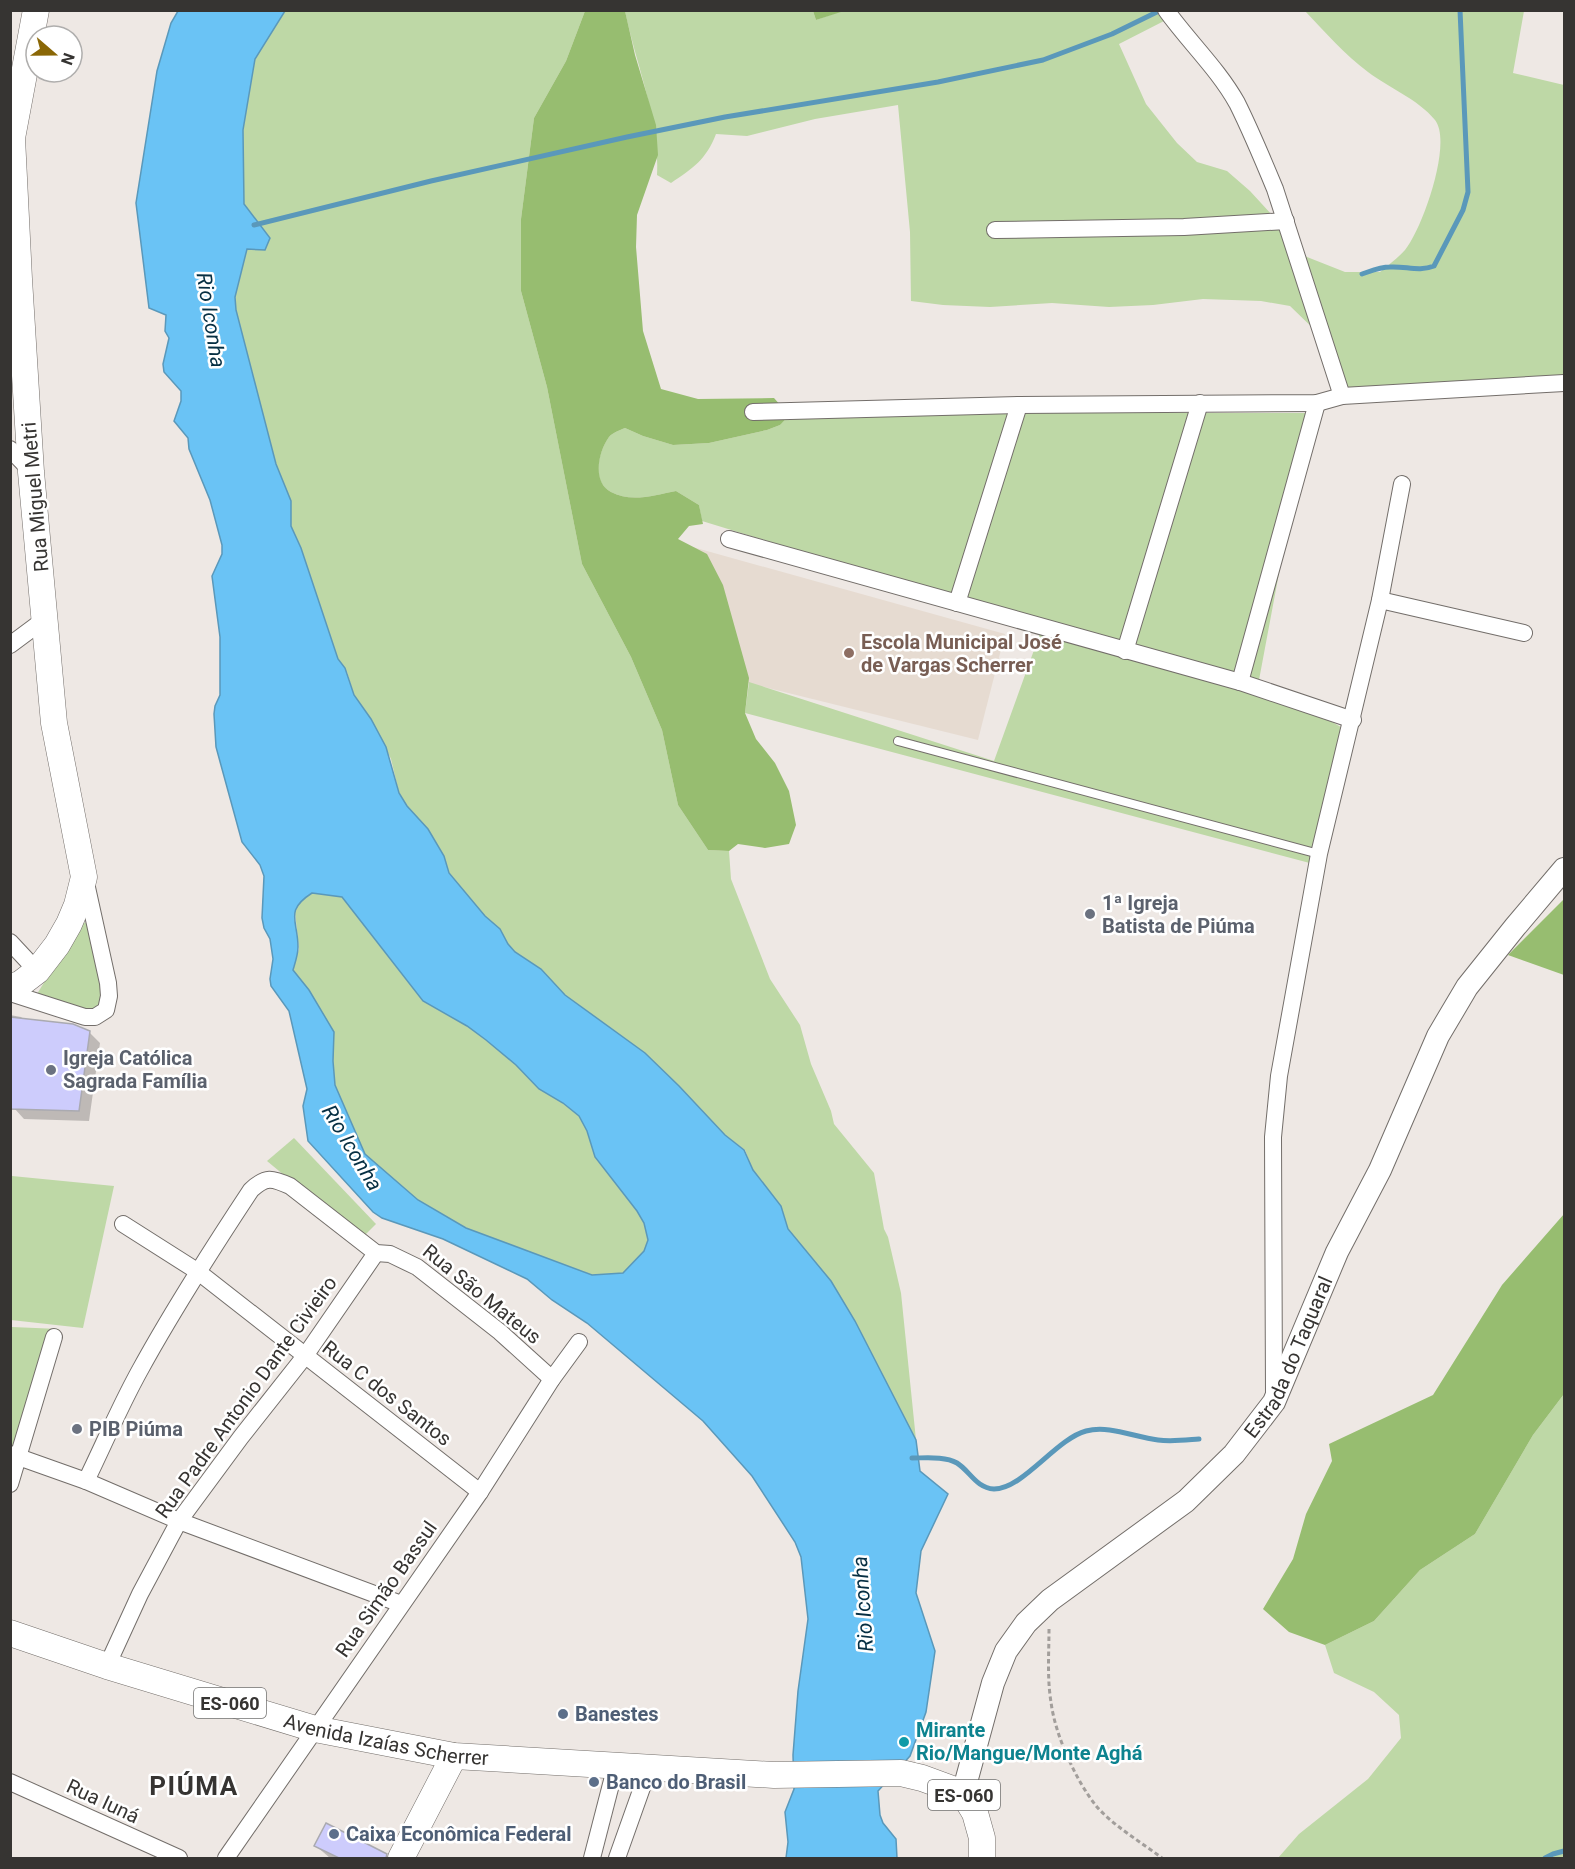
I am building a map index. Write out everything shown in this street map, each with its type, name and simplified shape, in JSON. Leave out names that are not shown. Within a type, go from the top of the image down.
[{"type":"main road","name":"Rua Miguel Metri","points":[[32,14],[11,139],[32,472],[54,723],[84,877],[69,924],[57,945],[37,971]]},
{"type":"main road","points":[[10,987],[20,984],[37,971]]},
{"type":"main road","name":"Avenida Izaías Scherrer","points":[[10,1633],[107,1666],[315,1729],[454,1756],[774,1775],[901,1773],[942,1784],[963,1793]]},
{"type":"main road","points":[[401,1858],[454,1756]]},
{"type":"main road","name":"ES-060","points":[[963,1793],[975,1813],[986,1852]]},
{"type":"street","points":[[1166,10],[1205,56],[1236,102],[1275,189],[1342,396]]},
{"type":"street","points":[[995,230],[1184,227],[1286,221]]},
{"type":"street","points":[[753,412],[1019,405],[1317,404],[1342,396],[1564,383]]},
{"type":"street","points":[[1125,651],[1200,403]]},
{"type":"street","points":[[1240,682],[1317,404]]},
{"type":"street","points":[[957,603],[1019,405]]},
{"type":"street","points":[[10,448],[32,472]]},
{"type":"street","points":[[1274,1402],[1273,1137],[1278,1076],[1319,854],[1380,600],[1402,484]]},
{"type":"street","points":[[729,539],[1240,682],[1353,720]]},
{"type":"street","points":[[1380,600],[1524,633]]},
{"type":"street","points":[[10,645],[45,619]]},
{"type":"street","name":"Estrada do Taquaral","points":[[963,1793],[993,1683],[1006,1651],[1026,1623],[1050,1600],[1186,1501],[1234,1454],[1274,1402],[1337,1252],[1380,1170],[1438,1036],[1467,987],[1564,869]]},
{"type":"street","points":[[10,993],[85,1017],[95,1017],[106,1010],[109,996],[107,976],[84,877]]},
{"type":"street","points":[[10,942],[37,971]]},
{"type":"street","name":"Rua São Mateus","points":[[197,1271],[251,1190],[261,1181],[274,1179],[290,1186],[376,1253],[390,1254],[417,1267],[500,1332],[552,1379]]},
{"type":"street","name":"Rua C dos Santos","points":[[123,1224],[197,1271],[480,1492]]},
{"type":"street","name":"Rua Padre Antonio Dante Civieiro","points":[[107,1666],[140,1594],[179,1521],[305,1356],[376,1253]]},
{"type":"street","points":[[86,1481],[139,1372],[197,1271]]},
{"type":"street","points":[[10,1484],[15,1455],[54,1336]]},
{"type":"street","name":"Rua Simão Bassul","points":[[226,1858],[480,1492],[552,1379],[579,1342]]},
{"type":"street","points":[[15,1455],[86,1481],[179,1521],[401,1604]]},
{"type":"street","points":[[592,1858],[616,1765]]},
{"type":"street","points":[[617,1858],[649,1768]]},
{"type":"street","name":"Rua Iuná","points":[[10,1782],[179,1858]]},
{"type":"lane","points":[[898,741],[1319,854]]},
{"type":"path","points":[[1050,1600],[1048,1665],[1051,1704],[1062,1744],[1080,1781],[1098,1807],[1162,1858]]},
{"type":"shaded area","name":"Escola Municipal José de Vargas Scherrer","points":[[689,546],[1005,634],[978,740],[700,671]]},
{"type":"green space","points":[[813,10],[844,11],[816,20]]},
{"type":"green space","points":[[844,10],[1155,11],[1164,21],[1119,44],[1146,104],[1177,143],[1197,162],[1227,171],[1250,191],[1272,215],[1287,242],[1307,257],[1345,272],[1380,272],[1405,250],[1412,240],[1433,186],[1438,166],[1440,131],[1435,120],[1428,113],[1360,65],[1335,43],[1305,11],[1524,11],[1513,73],[1564,85],[1564,390],[1341,390],[1321,336],[1290,306],[1261,301],[1203,299],[1109,307],[1052,303],[990,307],[911,301],[910,232],[898,105],[815,119],[747,136],[716,134],[703,157],[679,178],[671,183],[657,175],[655,133],[625,11],[813,11],[816,20]]},
{"type":"green space","points":[[285,11],[585,11],[566,61],[534,118],[521,219],[521,291],[547,387],[582,564],[631,657],[662,730],[678,805],[708,850],[729,851],[731,879],[770,979],[800,1025],[811,1064],[831,1111],[834,1124],[874,1173],[884,1229],[888,1237],[901,1293],[916,1440],[849,1311],[831,1281],[788,1229],[781,1206],[753,1170],[745,1150],[725,1135],[645,1053],[565,995],[541,969],[515,952],[500,929],[485,916],[449,873],[444,856],[428,829],[407,806],[399,793],[391,759],[371,719],[354,695],[347,672],[338,659],[301,548],[291,526],[291,501],[276,464],[236,310],[235,297],[247,248],[270,238],[244,204],[243,130],[255,59]]},
{"type":"green space","points":[[585,11],[625,11],[635,55],[656,125],[658,155],[637,215],[636,247],[643,331],[661,389],[698,399],[774,398],[789,415],[780,425],[767,430],[709,443],[673,445],[625,428],[614,433],[605,443],[600,458],[599,474],[605,487],[619,495],[635,498],[676,491],[699,505],[703,524],[689,526],[678,539],[707,554],[723,585],[749,678],[745,713],[756,739],[775,763],[789,791],[796,825],[789,844],[765,848],[738,844],[729,851],[708,850],[678,805],[662,730],[631,657],[582,564],[547,387],[521,291],[521,219],[534,118],[566,61]]},
{"type":"green space","points":[[787,413],[1309,413],[1259,680],[1353,734],[1321,866],[745,713],[749,682],[994,761],[1043,625],[702,521],[699,505],[676,491],[635,498],[627,497],[611,492],[601,481],[598,466],[605,443],[612,434],[625,428],[673,445],[709,443],[780,425]]},
{"type":"green space","points":[[312,893],[342,897],[423,1001],[467,1026],[486,1040],[516,1065],[539,1089],[563,1103],[579,1116],[587,1131],[595,1157],[644,1223],[648,1240],[644,1251],[623,1273],[592,1275],[466,1228],[418,1200],[364,1154],[335,1085],[333,1061],[293,970],[299,949],[295,912],[299,901]]},
{"type":"green space","points":[[1564,899],[1564,975],[1508,955]]},
{"type":"green space","points":[[81,922],[87,923],[92,933],[103,1001],[93,1012],[37,994]]},
{"type":"green space","points":[[294,1138],[376,1224],[361,1239],[267,1161]]},
{"type":"green space","points":[[12,1176],[114,1186],[83,1328],[11,1320]]},
{"type":"green space","points":[[1564,1214],[1564,1394],[1533,1435],[1475,1534],[1420,1570],[1374,1621],[1325,1645],[1289,1632],[1263,1609],[1293,1559],[1306,1514],[1332,1461],[1329,1444],[1433,1395],[1502,1285]]},
{"type":"green space","points":[[12,1327],[59,1329],[23,1451],[11,1447]]},
{"type":"green space","points":[[1564,1394],[1564,1858],[1278,1858],[1299,1834],[1368,1779],[1401,1738],[1399,1715],[1374,1692],[1334,1673],[1325,1645],[1374,1621],[1420,1570],[1475,1534],[1533,1435]]},
{"type":"water","name":"Rio Iconha","points":[[178,11],[285,11],[255,59],[243,130],[244,204],[270,238],[265,250],[247,249],[235,297],[236,310],[276,464],[291,501],[291,526],[301,548],[338,659],[345,668],[354,695],[371,719],[386,747],[399,793],[407,806],[428,829],[444,856],[449,873],[485,916],[500,929],[515,952],[541,969],[565,995],[645,1053],[725,1135],[744,1150],[753,1170],[781,1206],[788,1229],[831,1281],[855,1321],[916,1440],[920,1471],[948,1494],[921,1551],[916,1593],[935,1651],[926,1712],[910,1756],[878,1791],[880,1815],[883,1823],[896,1839],[897,1858],[786,1858],[788,1842],[785,1812],[794,1789],[793,1755],[798,1691],[808,1619],[801,1557],[795,1542],[752,1476],[703,1421],[587,1323],[552,1300],[527,1279],[443,1239],[382,1218],[373,1212],[308,1141],[303,1106],[307,1089],[289,1011],[271,986],[273,959],[270,939],[262,918],[264,876],[260,865],[242,842],[216,747],[214,714],[220,695],[220,637],[212,576],[222,554],[222,545],[210,500],[189,449],[188,438],[174,421],[181,401],[181,391],[164,372],[163,364],[169,338],[165,331],[166,315],[149,308],[136,203],[157,71],[171,23]],"holes":[[[312,893],[342,897],[423,1001],[467,1026],[486,1040],[516,1065],[539,1089],[563,1103],[579,1116],[587,1131],[595,1157],[644,1223],[648,1240],[644,1251],[623,1273],[592,1275],[466,1228],[418,1200],[365,1154],[335,1085],[334,1032],[309,990],[293,970],[298,950],[294,917],[298,905]]]},
{"type":"building","name":"Igreja Católica Sagrada Família","points":[[10,1017],[73,1024],[90,1031],[79,1111],[10,1109]]},
{"type":"building","name":"Caixa Econômica Federal","points":[[326,1823],[387,1854],[386,1858],[339,1858],[314,1846]]},
{"type":"waterway","points":[[254,225],[431,181],[627,137],[725,117],[938,82],[1043,60],[1112,34],[1161,10]]},
{"type":"waterway","points":[[1362,274],[1386,267],[1418,269],[1434,266],[1463,210],[1468,192],[1460,10]]},
{"type":"waterway","points":[[912,1458],[947,1459],[962,1466],[982,1486],[994,1489],[1005,1487],[1016,1481],[1063,1443],[1086,1431],[1113,1430],[1163,1441],[1199,1439]]},
{"type":"waterway","points":[[1545,1858],[1564,1851]]},
{"type":"place","name":"Escola Municipal José de Vargas Scherrer","points":[[849,653]]},
{"type":"place","name":"1ª Igreja Batista de Piúma","points":[[1090,914]]},
{"type":"place","name":"Igreja Católica Sagrada Família","points":[[51,1070]]},
{"type":"place","name":"PIB Piúma","points":[[77,1429]]},
{"type":"place","name":"Banestes","points":[[563,1714]]},
{"type":"place","name":"Mirante Rio/Mangue/Monte Aghá","points":[[904,1742]]},
{"type":"place","name":"Banco do Brasil","points":[[594,1782]]},
{"type":"place","name":"Caixa Econômica Federal","points":[[334,1834]]},
{"type":"district","name":"PIÚMA","points":[[194,1786]]}]
